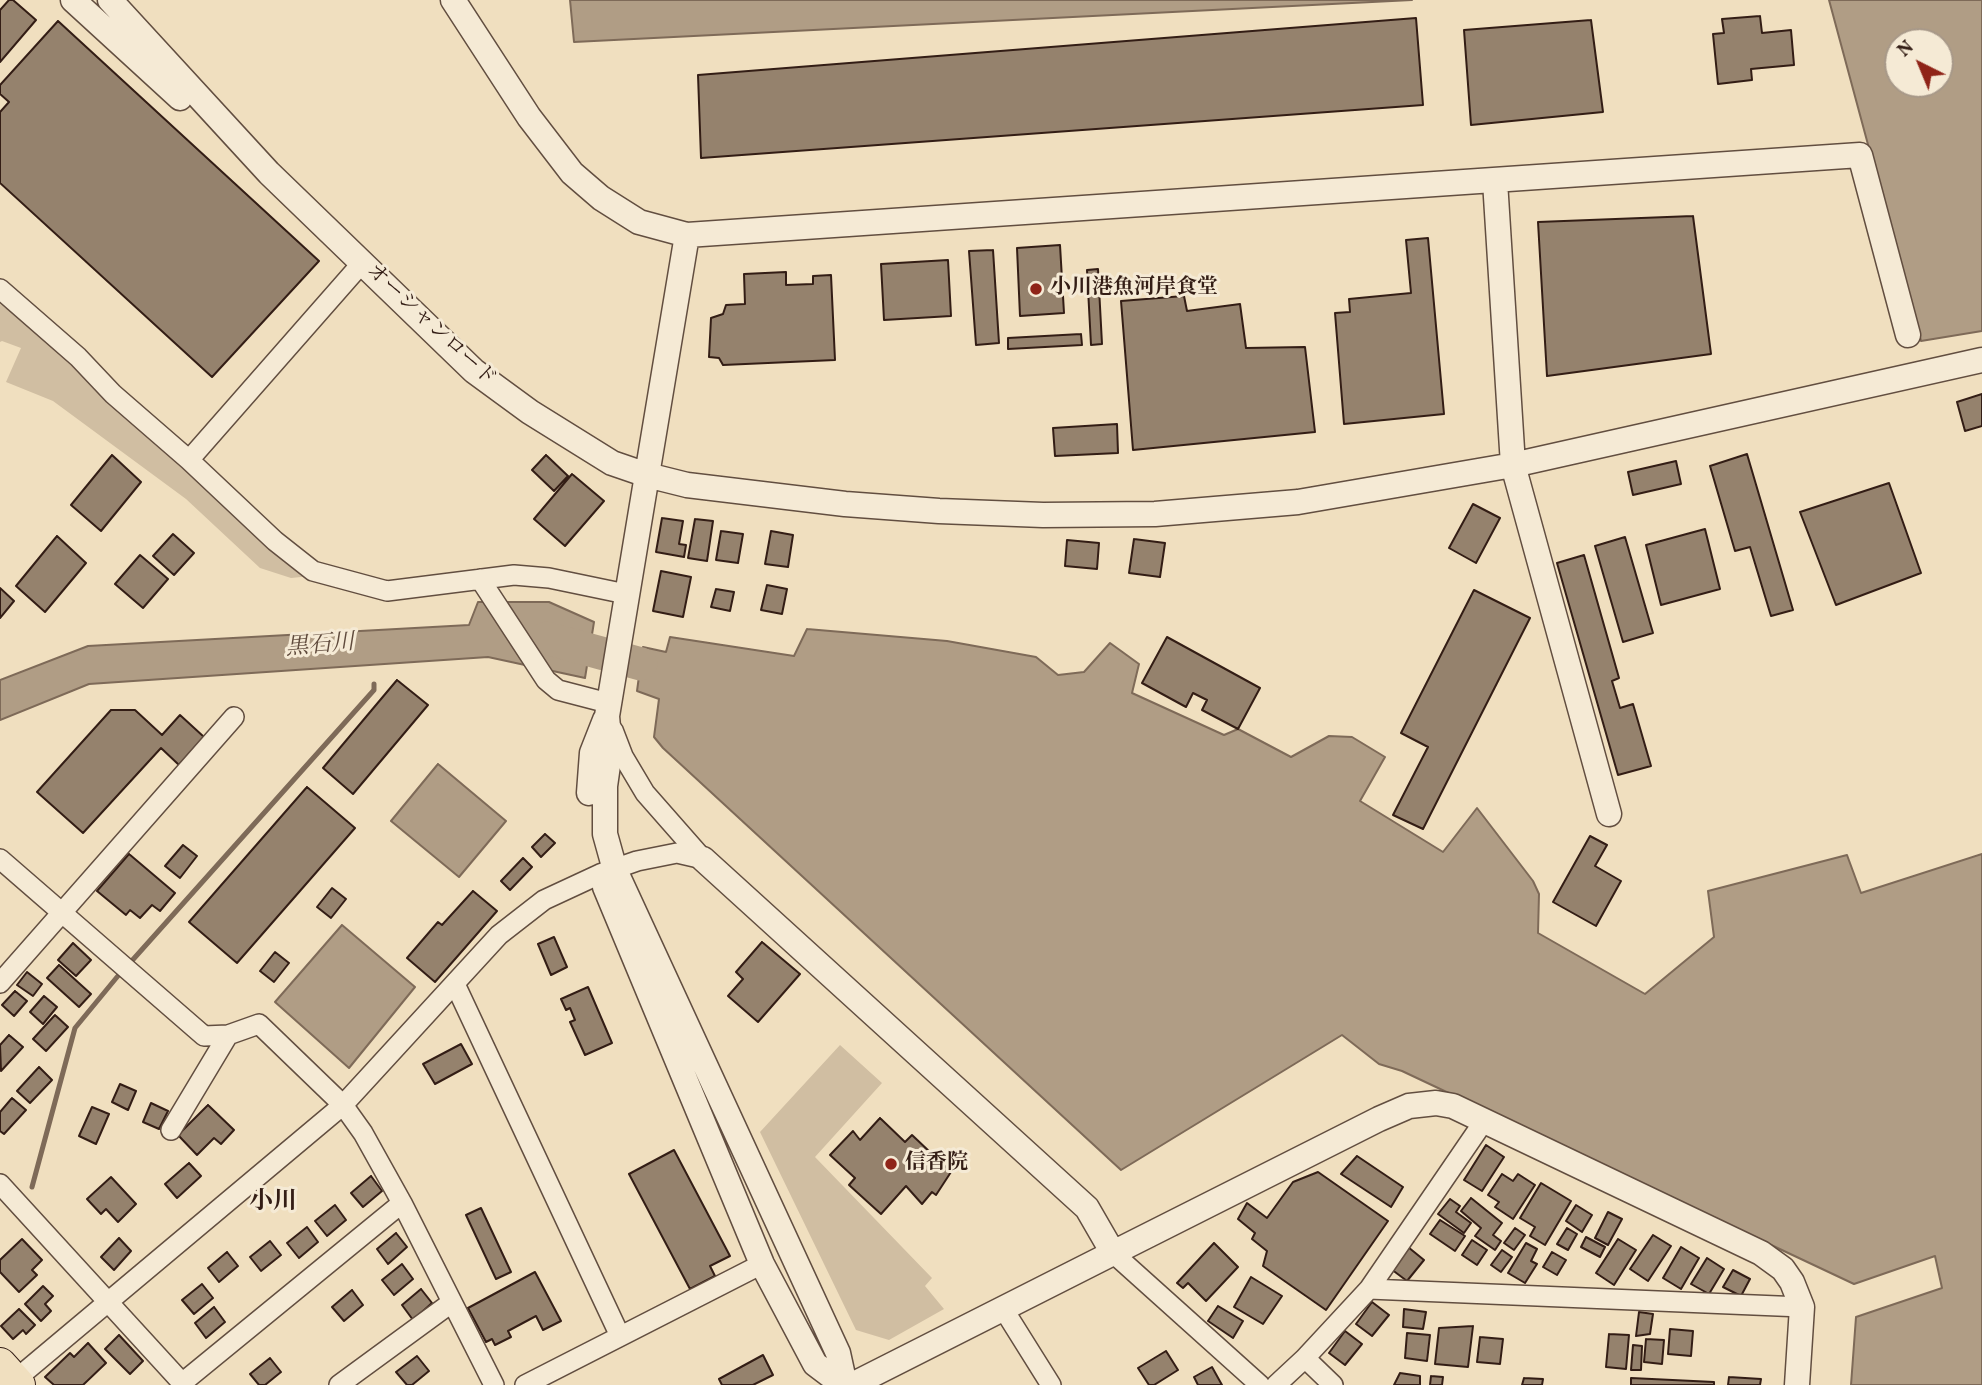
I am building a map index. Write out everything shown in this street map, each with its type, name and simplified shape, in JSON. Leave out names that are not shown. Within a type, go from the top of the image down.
[{"type":"street","name":"オーシャンロード","points":[[73,0],[248,160],[268,173]]},
{"type":"street","name":"オーシャンロード","points":[[110,0],[268,173],[485,379],[530,412],[612,463],[687,485],[912,509],[1043,515],[1141,514],[1298,502],[1513,466],[1982,360]]},
{"type":"street","points":[[453,0],[529,117],[572,173],[601,198],[639,222],[687,235],[1860,155],[1909,335]]},
{"type":"street","points":[[1494,181],[1513,466],[1609,814]]},
{"type":"street","points":[[687,235],[609,703],[592,753],[588,810],[591,843],[838,1353],[844,1385]]},
{"type":"street","points":[[189,460],[362,263]]},
{"type":"street","points":[[0,289],[78,357],[113,394],[189,460],[275,541],[313,571],[387,592],[514,575],[549,578],[626,594]]},
{"type":"street","points":[[480,579],[546,680],[558,690],[609,703]]},
{"type":"street","points":[[609,703],[623,756],[645,793],[703,859],[1087,1208],[1113,1253],[1260,1385]]},
{"type":"street","points":[[0,983],[234,717]]},
{"type":"street","points":[[10,1378],[108,1301],[343,1105],[499,934],[544,900],[636,861],[677,853],[703,859]]},
{"type":"street","points":[[0,859],[204,1036],[228,1035],[259,1024],[343,1105],[363,1133],[402,1203],[494,1385]]},
{"type":"street","points":[[607,872],[762,1264],[815,1364],[844,1385]]},
{"type":"street","points":[[455,984],[620,1336]]},
{"type":"street","points":[[171,1130],[228,1035]]},
{"type":"street","points":[[852,1385],[1367,1125],[1409,1106],[1436,1103],[1453,1106],[1761,1253],[1783,1269],[1792,1282],[1802,1307],[1797,1385]]},
{"type":"street","points":[[1276,1385],[1305,1359],[1369,1289],[1484,1121]]},
{"type":"street","points":[[0,1184],[183,1384],[402,1203]]},
{"type":"street","points":[[525,1385],[762,1264]]},
{"type":"street","points":[[1369,1289],[1802,1307]]},
{"type":"street","points":[[339,1385],[451,1303]]},
{"type":"street","points":[[1004,1310],[1051,1385]]},
{"type":"street","points":[[1305,1359],[1333,1385]]},
{"type":"shaded area","points":[[0,304],[54,344],[311,576],[291,578],[260,568],[186,499],[53,401],[6,382],[21,348],[0,342]]},
{"type":"shaded area","points":[[840,1045],[882,1083],[815,1157],[932,1278],[925,1286],[944,1309],[889,1340],[856,1330],[760,1132]]},
{"type":"water","points":[[570,0],[1412,0],[574,42]]},
{"type":"water","points":[[1829,0],[1982,0],[1982,331],[1921,341]]},
{"type":"water","points":[[478,602],[549,602],[594,622],[585,678],[488,657],[89,684],[0,720],[0,680],[88,646],[469,625]]},
{"type":"water","points":[[807,629],[947,641],[1036,657],[1058,675],[1084,672],[1110,643],[1139,664],[1132,693],[1224,735],[1238,729],[1291,757],[1329,736],[1352,737],[1385,757],[1360,801],[1443,852],[1477,808],[1533,881],[1539,894],[1538,933],[1645,994],[1714,937],[1708,891],[1847,855],[1861,893],[1982,854],[1982,1385],[1851,1385],[1856,1317],[1942,1288],[1935,1256],[1854,1284],[1402,1071],[1379,1064],[1342,1035],[1121,1170],[654,737],[659,699],[637,691],[643,647],[666,652],[670,637],[794,656]]},
{"type":"water","points":[[438,764],[506,821],[459,877],[391,821]]},
{"type":"water","points":[[342,925],[415,987],[349,1068],[275,1002]]},
{"type":"building","points":[[9,0],[13,0],[36,20],[0,62],[0,10]]},
{"type":"building","points":[[1760,16],[1762,33],[1791,30],[1794,65],[1751,69],[1752,80],[1718,84],[1713,34],[1724,33],[1722,19]]},
{"type":"building","points":[[1416,18],[1423,105],[701,158],[698,75]]},
{"type":"building","points":[[1591,20],[1603,112],[1471,125],[1464,30]]},
{"type":"building","points":[[58,21],[319,261],[212,377],[0,183],[0,112],[9,102],[0,94],[0,85]]},
{"type":"building","points":[[1693,216],[1711,354],[1547,376],[1538,222]]},
{"type":"building","points":[[1428,238],[1444,414],[1344,424],[1335,313],[1350,312],[1349,299],[1411,293],[1406,240]]},
{"type":"building","points":[[1060,245],[1064,313],[1020,316],[1017,248]]},
{"type":"building","points":[[993,250],[999,343],[976,345],[969,251]]},
{"type":"building","points":[[948,260],[951,316],[884,320],[881,264]]},
{"type":"building","points":[[1098,269],[1102,344],[1091,345],[1087,270]]},
{"type":"building","points":[[786,272],[786,285],[813,284],[813,276],[831,275],[835,360],[723,365],[719,358],[709,357],[711,318],[723,314],[726,305],[745,304],[744,274]]},
{"type":"building","points":[[1184,296],[1187,311],[1240,304],[1246,348],[1305,347],[1315,432],[1133,450],[1121,301]]},
{"type":"building","points":[[1081,334],[1082,345],[1008,349],[1008,338]]},
{"type":"building","points":[[1982,394],[1982,426],[1965,431],[1957,402]]},
{"type":"building","points":[[1117,424],[1118,453],[1055,456],[1053,428]]},
{"type":"building","points":[[1747,454],[1793,610],[1771,616],[1750,547],[1735,551],[1710,466]]},
{"type":"building","points":[[112,455],[141,482],[101,531],[71,505]]},
{"type":"building","points":[[546,455],[568,476],[554,491],[532,470]]},
{"type":"building","points":[[1676,461],[1681,484],[1633,495],[1628,472]]},
{"type":"building","points":[[572,474],[604,501],[565,546],[534,519]]},
{"type":"building","points":[[1889,483],[1921,573],[1836,605],[1800,512]]},
{"type":"building","points":[[1473,504],[1500,518],[1476,563],[1449,548]]},
{"type":"building","points":[[662,518],[683,521],[679,544],[686,545],[684,557],[656,552]]},
{"type":"building","points":[[695,519],[713,521],[707,561],[688,558]]},
{"type":"building","points":[[1705,529],[1720,589],[1661,605],[1646,545]]},
{"type":"building","points":[[721,531],[743,534],[738,563],[716,560]]},
{"type":"building","points":[[771,531],[793,535],[788,567],[765,564]]},
{"type":"building","points":[[173,534],[194,553],[174,575],[153,556]]},
{"type":"building","points":[[57,536],[86,563],[45,612],[16,586]]},
{"type":"building","points":[[1625,537],[1653,633],[1623,642],[1595,546]]},
{"type":"building","points":[[1134,539],[1165,543],[1160,577],[1129,573]]},
{"type":"building","points":[[1067,540],[1099,543],[1097,569],[1065,566]]},
{"type":"building","points":[[140,555],[168,579],[143,608],[115,584]]},
{"type":"building","points":[[1584,555],[1619,678],[1612,681],[1620,708],[1633,704],[1651,766],[1618,775],[1557,563]]},
{"type":"building","points":[[661,571],[691,577],[683,617],[653,611]]},
{"type":"building","points":[[767,585],[787,589],[782,614],[761,610]]},
{"type":"building","points":[[0,588],[14,601],[0,618]]},
{"type":"building","points":[[716,589],[734,592],[730,611],[711,607]]},
{"type":"building","points":[[1474,590],[1530,618],[1423,829],[1393,815],[1428,747],[1401,733]]},
{"type":"building","points":[[1167,637],[1260,688],[1238,729],[1202,710],[1207,700],[1193,693],[1186,707],[1142,683]]},
{"type":"building","points":[[397,680],[428,705],[353,794],[323,768]]},
{"type":"building","points":[[111,710],[135,710],[162,735],[180,715],[204,737],[179,765],[161,748],[83,833],[37,792]]},
{"type":"building","points":[[307,787],[355,828],[237,963],[189,922]]},
{"type":"building","points":[[545,834],[555,843],[541,857],[532,847]]},
{"type":"building","points":[[1590,836],[1607,845],[1595,866],[1621,881],[1596,926],[1553,902]]},
{"type":"building","points":[[183,845],[197,856],[180,878],[165,866]]},
{"type":"building","points":[[129,854],[175,893],[160,911],[152,905],[140,918],[130,910],[126,915],[97,891]]},
{"type":"building","points":[[523,858],[532,867],[510,890],[501,881]]},
{"type":"building","points":[[332,888],[346,899],[331,918],[317,907]]},
{"type":"building","points":[[473,891],[497,911],[435,982],[407,958],[438,922],[442,925]]},
{"type":"building","points":[[554,937],[567,967],[551,975],[538,944]]},
{"type":"building","points":[[762,942],[800,974],[758,1022],[728,996],[743,979],[736,972]]},
{"type":"building","points":[[73,943],[91,960],[76,976],[58,960]]},
{"type":"building","points":[[275,952],[289,963],[274,982],[260,971]]},
{"type":"building","points":[[59,965],[91,994],[79,1007],[47,978]]},
{"type":"building","points":[[27,972],[42,984],[33,996],[17,985]]},
{"type":"building","points":[[588,987],[612,1043],[585,1055],[570,1022],[575,1020],[570,1008],[566,1010],[561,999]]},
{"type":"building","points":[[15,991],[27,1001],[14,1016],[2,1005]]},
{"type":"building","points":[[44,996],[57,1007],[43,1024],[30,1012]]},
{"type":"building","points":[[55,1015],[68,1027],[46,1051],[33,1039]]},
{"type":"building","points":[[9,1035],[23,1047],[1,1071],[0,1045]]},
{"type":"building","points":[[461,1044],[472,1064],[435,1084],[423,1064]]},
{"type":"building","points":[[39,1067],[52,1080],[30,1103],[17,1091]]},
{"type":"building","points":[[120,1084],[136,1091],[128,1110],[112,1102]]},
{"type":"building","points":[[12,1098],[26,1110],[4,1134],[0,1131],[0,1112]]},
{"type":"building","points":[[151,1103],[168,1111],[159,1129],[143,1122]]},
{"type":"building","points":[[208,1105],[234,1130],[221,1144],[214,1138],[197,1155],[178,1135]]},
{"type":"building","points":[[92,1107],[109,1114],[96,1144],[79,1136]]},
{"type":"building","name":"信香院","points":[[880,1118],[905,1142],[912,1135],[951,1172],[936,1195],[932,1192],[922,1204],[906,1186],[881,1214],[849,1185],[855,1178],[830,1155],[853,1131],[860,1140]]},
{"type":"building","points":[[1486,1145],[1504,1157],[1482,1191],[1464,1180]]},
{"type":"building","points":[[674,1150],[730,1256],[710,1266],[715,1276],[690,1289],[629,1174]]},
{"type":"building","points":[[1357,1156],[1403,1187],[1391,1207],[1341,1174]]},
{"type":"building","points":[[189,1163],[201,1176],[177,1198],[165,1184]]},
{"type":"building","points":[[1318,1172],[1388,1221],[1326,1310],[1263,1266],[1267,1251],[1252,1239],[1255,1233],[1238,1219],[1247,1203],[1267,1218],[1293,1182]]},
{"type":"building","points":[[1502,1174],[1513,1181],[1518,1174],[1535,1185],[1513,1219],[1495,1207],[1499,1202],[1488,1195]]},
{"type":"building","points":[[371,1176],[382,1191],[363,1207],[351,1193]]},
{"type":"building","points":[[111,1177],[136,1204],[118,1222],[106,1209],[101,1214],[87,1199]]},
{"type":"building","points":[[1541,1183],[1571,1201],[1545,1245],[1530,1236],[1535,1227],[1520,1218]]},
{"type":"building","points":[[1471,1198],[1502,1223],[1493,1235],[1501,1241],[1495,1250],[1475,1236],[1481,1228],[1461,1211]]},
{"type":"building","points":[[1450,1199],[1460,1206],[1456,1212],[1471,1223],[1464,1233],[1438,1214]]},
{"type":"building","points":[[335,1205],[346,1220],[327,1236],[315,1221]]},
{"type":"building","points":[[1576,1205],[1592,1215],[1582,1232],[1566,1221]]},
{"type":"building","points":[[481,1208],[511,1272],[496,1279],[466,1215]]},
{"type":"building","points":[[1608,1212],[1622,1219],[1608,1245],[1595,1238]]},
{"type":"building","points":[[1440,1220],[1465,1236],[1455,1251],[1430,1234]]},
{"type":"building","points":[[307,1227],[318,1242],[299,1258],[287,1243]]},
{"type":"building","points":[[1515,1228],[1525,1235],[1514,1250],[1504,1243]]},
{"type":"building","points":[[1567,1228],[1577,1234],[1568,1250],[1557,1244]]},
{"type":"building","points":[[396,1233],[407,1247],[388,1264],[377,1249]]},
{"type":"building","points":[[1653,1235],[1671,1246],[1648,1281],[1630,1269]]},
{"type":"building","points":[[1586,1237],[1605,1247],[1600,1257],[1581,1247]]},
{"type":"building","points":[[119,1238],[131,1251],[114,1270],[101,1257]]},
{"type":"building","points":[[22,1239],[42,1260],[32,1270],[37,1275],[19,1292],[0,1272],[0,1260]]},
{"type":"building","points":[[1618,1239],[1636,1250],[1614,1285],[1596,1273]]},
{"type":"building","points":[[1472,1240],[1487,1250],[1477,1265],[1462,1255]]},
{"type":"building","points":[[270,1241],[281,1255],[261,1271],[250,1257]]},
{"type":"building","points":[[1214,1243],[1238,1267],[1206,1301],[1188,1283],[1183,1288],[1177,1283]]},
{"type":"building","points":[[1526,1243],[1537,1249],[1531,1261],[1537,1264],[1525,1283],[1508,1273]]},
{"type":"building","points":[[1408,1247],[1424,1260],[1407,1281],[1391,1269]]},
{"type":"building","points":[[1681,1247],[1699,1258],[1681,1289],[1663,1278]]},
{"type":"building","points":[[1502,1250],[1512,1257],[1501,1272],[1491,1265]]},
{"type":"building","points":[[227,1252],[238,1266],[219,1282],[208,1268]]},
{"type":"building","points":[[1552,1252],[1566,1260],[1557,1275],[1543,1267]]},
{"type":"building","points":[[1707,1258],[1724,1269],[1709,1294],[1691,1284]]},
{"type":"building","points":[[402,1264],[413,1279],[394,1295],[382,1280]]},
{"type":"building","points":[[1733,1270],[1750,1279],[1741,1296],[1723,1287]]},
{"type":"building","points":[[535,1272],[561,1321],[543,1330],[536,1316],[508,1331],[511,1337],[495,1345],[492,1339],[486,1342],[468,1308]]},
{"type":"building","points":[[1251,1277],[1282,1296],[1263,1324],[1234,1307]]},
{"type":"building","points":[[202,1284],[213,1298],[194,1314],[182,1300]]},
{"type":"building","points":[[43,1286],[53,1296],[45,1304],[51,1311],[41,1321],[25,1304]]},
{"type":"building","points":[[421,1289],[432,1303],[413,1320],[402,1305]]},
{"type":"building","points":[[352,1290],[363,1305],[344,1321],[332,1307]]},
{"type":"building","points":[[1372,1302],[1389,1315],[1372,1336],[1356,1324]]},
{"type":"building","points":[[1218,1306],[1243,1321],[1233,1338],[1208,1321]]},
{"type":"building","points":[[214,1307],[225,1322],[206,1338],[195,1323]]},
{"type":"building","points":[[19,1309],[35,1325],[26,1334],[23,1330],[13,1339],[1,1326]]},
{"type":"building","points":[[1404,1309],[1426,1312],[1423,1329],[1403,1327]]},
{"type":"building","points":[[1639,1312],[1653,1314],[1650,1334],[1636,1336]]},
{"type":"building","points":[[1473,1326],[1468,1367],[1435,1364],[1439,1328]]},
{"type":"building","points":[[1670,1329],[1693,1331],[1691,1356],[1668,1354]]},
{"type":"building","points":[[1345,1331],[1362,1344],[1345,1365],[1329,1353]]},
{"type":"building","points":[[1407,1333],[1430,1335],[1427,1361],[1405,1358]]},
{"type":"building","points":[[1609,1334],[1629,1335],[1626,1369],[1606,1367]]},
{"type":"building","points":[[119,1335],[143,1361],[130,1374],[105,1349]]},
{"type":"building","points":[[1480,1337],[1503,1339],[1500,1364],[1477,1362]]},
{"type":"building","points":[[1646,1339],[1664,1340],[1662,1364],[1644,1362]]},
{"type":"building","points":[[88,1343],[106,1363],[83,1385],[54,1385],[45,1377],[70,1353],[74,1357]]},
{"type":"building","points":[[1633,1345],[1642,1346],[1641,1370],[1631,1370]]},
{"type":"building","points":[[1166,1351],[1178,1370],[1154,1385],[1149,1385],[1138,1368]]},
{"type":"building","points":[[763,1355],[773,1375],[753,1385],[722,1385],[719,1379]]},
{"type":"building","points":[[417,1356],[429,1371],[412,1385],[407,1385],[396,1372]]},
{"type":"building","points":[[270,1358],[281,1372],[265,1385],[259,1385],[250,1374]]},
{"type":"building","points":[[1212,1367],[1222,1385],[1198,1385],[1194,1377]]},
{"type":"building","points":[[1400,1373],[1420,1376],[1420,1385],[1394,1385]]},
{"type":"building","points":[[1431,1376],[1443,1377],[1442,1385],[1430,1385]]},
{"type":"building","points":[[1729,1377],[1761,1379],[1760,1385],[1728,1385]]},
{"type":"building","points":[[1524,1378],[1543,1379],[1542,1385],[1522,1385]]},
{"type":"building","points":[[1631,1378],[1714,1382],[1714,1385],[1631,1385]]},
{"type":"waterway","name":"黒石川","points":[[546,638],[641,664]]},
{"type":"waterway","points":[[129,964],[374,690],[374,684]]},
{"type":"waterway","points":[[32,1187],[75,1028],[122,971]]},
{"type":"place","name":"小川港魚河岸食堂","points":[[1036,289]]},
{"type":"place","name":"信香院","points":[[891,1164]]},
{"type":"district","name":"小川","points":[[273,1204]]}]
